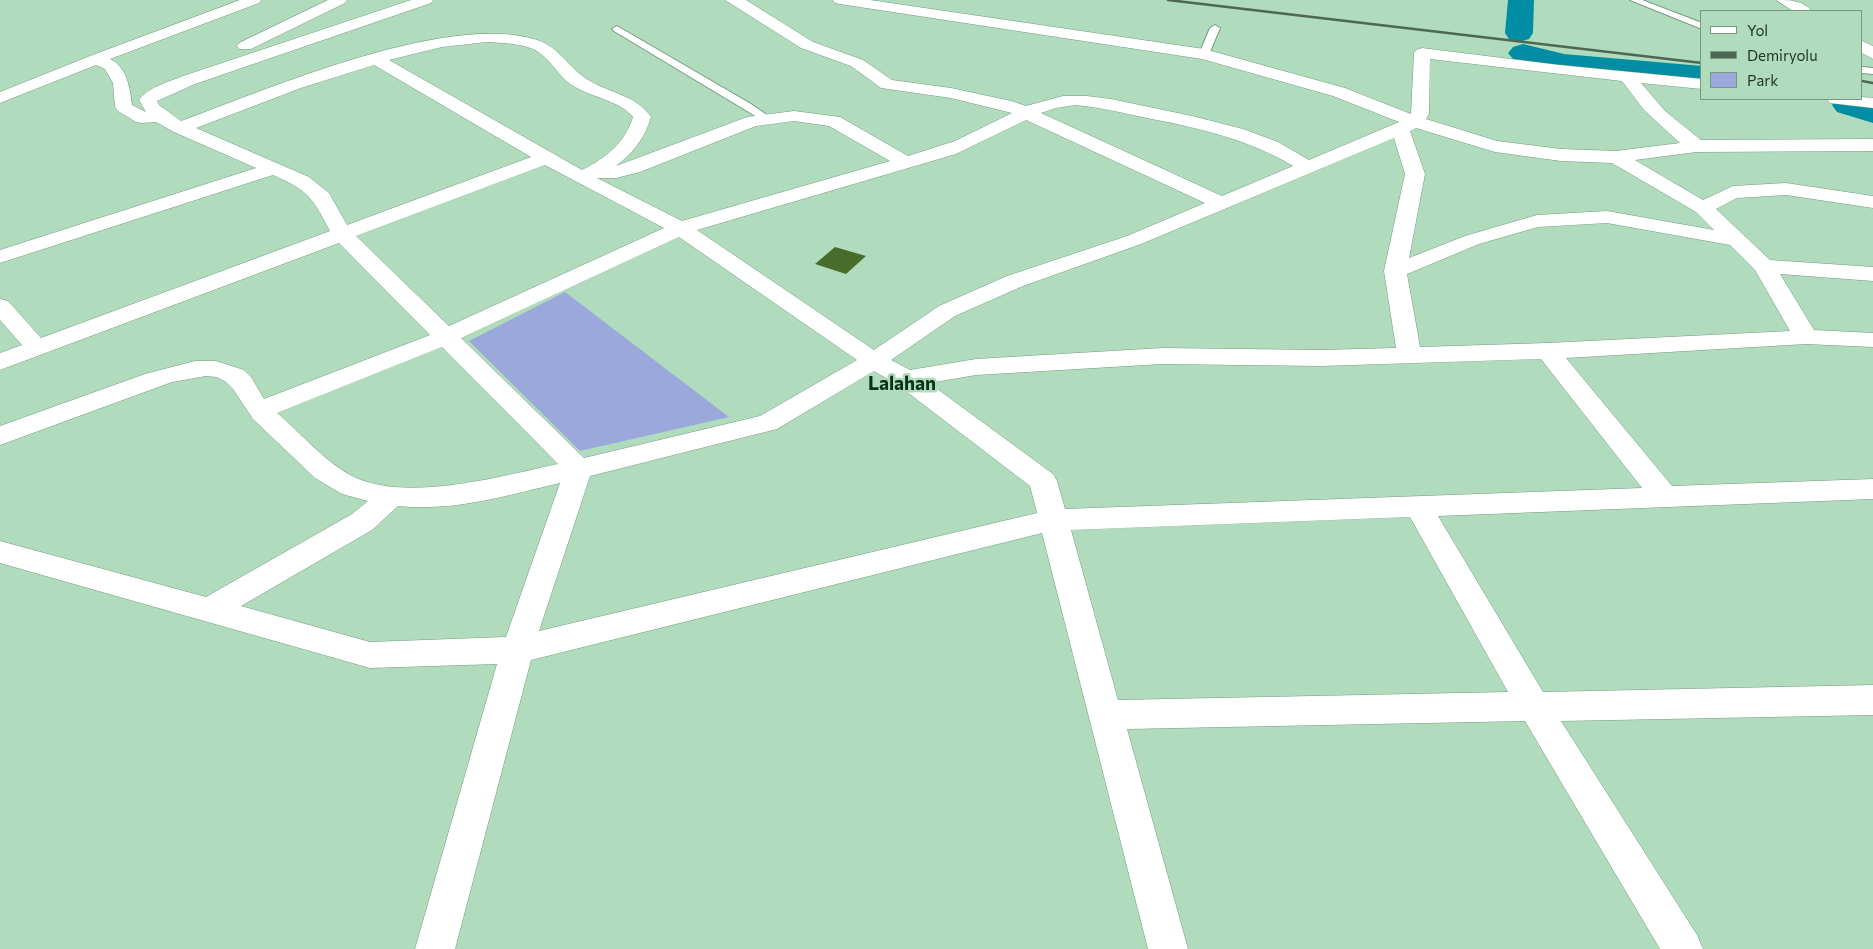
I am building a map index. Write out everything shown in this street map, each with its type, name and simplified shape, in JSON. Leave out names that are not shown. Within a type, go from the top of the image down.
[{"type":"street","points":[[0,98],[96,59],[254,0]]},
{"type":"street","points":[[189,80],[258,38],[340,0]]},
{"type":"street","points":[[426,0],[189,80],[158,93],[148,100],[150,107],[160,116],[180,128],[302,181],[322,198],[342,234],[579,469]]},
{"type":"street","points":[[732,0],[739,2],[808,45],[857,63],[887,84],[951,93],[1012,106],[1221,203]]},
{"type":"street","points":[[840,0],[1204,54],[1339,92],[1408,126],[1495,146],[1561,154],[1616,157],[1696,146],[1873,145]]},
{"type":"street","points":[[1784,0],[1802,10]]},
{"type":"street","points":[[180,128],[374,58],[442,43],[479,38],[516,40],[546,49],[554,54],[567,72],[582,84],[624,101],[636,108],[642,117],[639,129],[623,151],[588,175]]},
{"type":"street","points":[[0,436],[180,372],[203,369],[224,370],[236,376],[260,410],[334,479],[350,487],[391,496],[432,497],[454,495],[579,469],[768,424],[874,361],[947,311],[1015,281],[1134,240],[1408,126],[1420,114],[1422,53],[1700,84]]},
{"type":"street","points":[[374,58],[548,157],[588,175],[680,228],[874,361],[907,379],[1043,481],[1168,949]]},
{"type":"street","points":[[96,59],[111,66],[121,83],[124,107],[142,118],[160,116]]},
{"type":"street","points":[[1628,77],[1637,91],[1658,115],[1696,146]]},
{"type":"street","points":[[1845,100],[1873,103]]},
{"type":"street","points":[[260,410],[444,337],[680,228],[907,163],[967,143],[1025,113],[1062,101],[1103,103],[1199,122],[1268,145],[1309,168]]},
{"type":"street","points":[[588,175],[633,168],[753,121],[766,118],[801,116],[834,121],[907,163]]},
{"type":"street","points":[[1408,126],[1415,174],[1395,271],[1409,355]]},
{"type":"street","points":[[0,362],[548,157]]},
{"type":"street","points":[[1616,157],[1703,208],[1737,240],[1764,266],[1806,337]]},
{"type":"street","points":[[0,257],[273,168]]},
{"type":"street","points":[[1703,208],[1733,192],[1786,188],[1873,202]]},
{"type":"street","points":[[1395,271],[1472,240],[1537,221],[1607,217],[1737,240]]},
{"type":"street","points":[[1764,266],[1873,274]]},
{"type":"street","points":[[0,306],[37,348]]},
{"type":"street","points":[[907,379],[976,367],[1162,356],[1321,358],[1548,351],[1806,337],[1873,340]]},
{"type":"street","points":[[1548,351],[1665,497]]},
{"type":"street","points":[[435,949],[516,650],[579,469]]},
{"type":"street","points":[[0,552],[370,655],[516,650],[1052,520],[1873,489]]},
{"type":"street","points":[[209,610],[362,522],[391,496]]},
{"type":"street","points":[[1418,506],[1534,707],[1683,949]]},
{"type":"street","points":[[1105,716],[1873,700]]},
{"type":"lane","points":[[1634,0],[1700,25]]},
{"type":"lane","points":[[1204,54],[1215,28]]},
{"type":"lane","points":[[617,29],[651,53],[703,80],[766,118]]},
{"type":"green space","points":[[565,292],[729,417],[580,451],[469,341]]},
{"type":"building","points":[[835,247],[866,256],[846,274],[815,264]]},
{"type":"waterway","points":[[1519,33],[1521,0]]},
{"type":"waterway","points":[[1523,53],[1564,63],[1700,75]]},
{"type":"waterway","points":[[1848,105],[1873,113]]},
{"type":"railway","points":[[1168,0],[1700,63]]},
{"type":"railway","points":[[1863,81],[1873,83]]},
{"type":"district","name":"Lalahan","points":[[902,384]]}]
